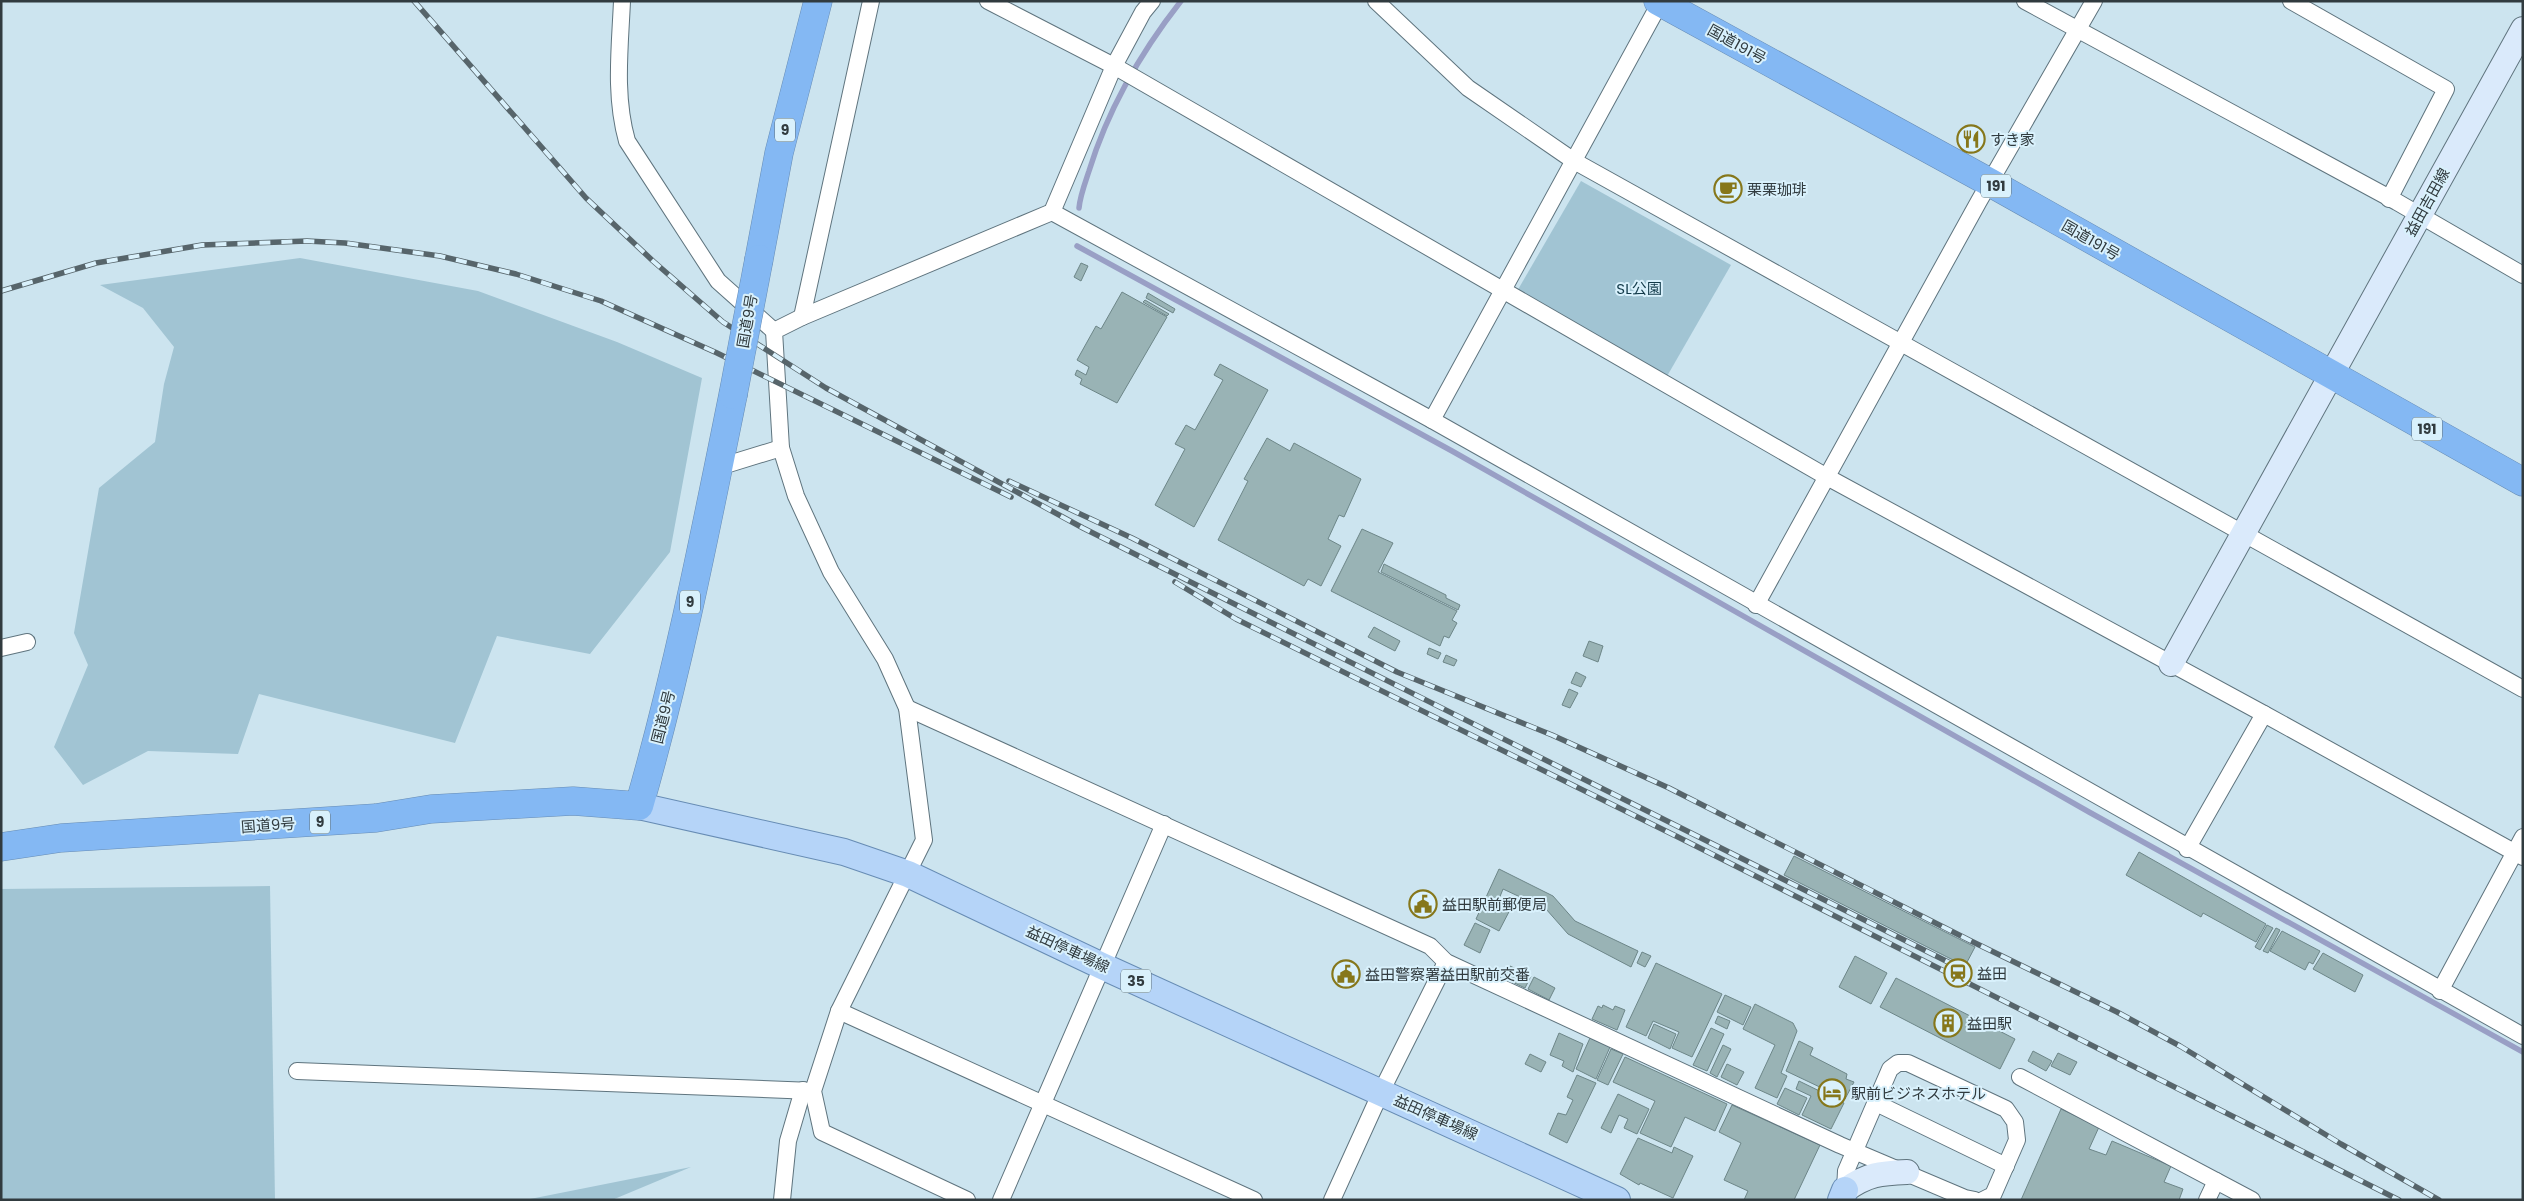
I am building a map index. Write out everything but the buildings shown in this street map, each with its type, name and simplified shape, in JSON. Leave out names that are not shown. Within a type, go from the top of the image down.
[{"type":"highway","name":"国道9号","points":[[1,848],[61,838],[376,818],[440,809],[573,801],[639,806],[661,727],[734,395],[779,153],[818,1]]},
{"type":"highway","name":"国道191号","points":[[1660,2],[1989,182],[2330,376],[2523,482]]},
{"type":"main road","name":"益田停車場線","points":[[639,806],[844,852],[908,874],[1102,966],[1381,1092],[1579,1192],[1617,1200]]},
{"type":"street","points":[[622,1],[618,88],[620,116],[627,141],[718,281],[774,331],[781,448],[796,496],[831,572],[885,659],[907,708],[924,840],[839,1011],[788,1141],[782,1200]]},
{"type":"street","points":[[802,317],[871,1]]},
{"type":"street","points":[[988,1],[1114,66],[1826,477],[2264,714],[2518,855]]},
{"type":"street","points":[[774,331],[802,317],[1052,212],[1114,66],[1143,12],[1152,1]]},
{"type":"street","points":[[1376,1],[1468,88],[1574,161],[2523,689]]},
{"type":"street","points":[[2025,1],[2389,199],[2523,275]]},
{"type":"street","points":[[1756,605],[1989,182],[2094,1]]},
{"type":"street","points":[[2291,1],[2446,89],[2389,199]]},
{"type":"street","points":[[1432,420],[1660,2]]},
{"type":"street","name":"益田吉田線","points":[[2171,664],[2523,29]]},
{"type":"street","points":[[1052,212],[1432,420],[2188,849],[2523,1036]]},
{"type":"street","points":[[718,467],[781,448]]},
{"type":"street","points":[[1,648],[27,642]]},
{"type":"street","points":[[907,708],[1430,946],[1446,962],[1831,1141],[1965,1198],[1975,1200]]},
{"type":"street","points":[[2188,849],[2264,714]]},
{"type":"street","points":[[1001,1200],[1164,824]]},
{"type":"street","points":[[2440,991],[2518,855],[2523,837]]},
{"type":"street","points":[[1332,1200],[1381,1092],[1446,962]]},
{"type":"street","points":[[839,1011],[1254,1200]]},
{"type":"street","points":[[1843,1195],[1846,1171],[1890,1069],[1898,1063],[1908,1063],[2006,1109],[2015,1122],[2017,1140],[1993,1194],[1983,1200]]},
{"type":"street","points":[[297,1071],[808,1090]]},
{"type":"street","points":[[2020,1077],[2252,1200]]},
{"type":"street","points":[[808,1090],[822,1132],[967,1200]]},
{"type":"street","points":[[1876,1104],[2006,1166]]},
{"type":"street","points":[[1843,1195],[1864,1177],[1883,1172],[1907,1172]]},
{"type":"street","points":[[2207,1200],[2216,1181]]},
{"type":"green space","name":"SL公園","points":[[1581,181],[1731,265],[1666,378],[1516,293]]},
{"type":"green space","points":[[300,258],[478,291],[617,342],[702,378],[670,552],[590,654],[497,636],[455,743],[259,694],[238,754],[148,751],[83,785],[54,747],[88,665],[74,633],[99,488],[155,442],[164,384],[174,347],[143,308],[100,285]]},
{"type":"green space","points":[[270,886],[275,1200],[1,1200],[1,889]]},
{"type":"green space","points":[[691,1167],[612,1200],[525,1200]]},
{"type":"waterway","points":[[1079,208],[1080,199],[1097,148],[1116,103],[1152,40],[1181,1]]},
{"type":"waterway","points":[[1077,246],[1452,451],[2089,812],[2523,1052]]},
{"type":"railway","points":[[414,1],[586,198],[653,261],[723,322],[826,388],[1083,528],[1960,968]]},
{"type":"railway","points":[[1,291],[96,263],[202,245],[307,241],[345,243],[440,256],[516,274],[601,301],[717,353],[1011,497]]},
{"type":"railway","points":[[1009,481],[1132,538],[1397,672],[1552,735],[1669,788],[1971,941],[2117,1012],[2180,1046],[2341,1144],[2439,1200]]},
{"type":"railway","points":[[1175,582],[1236,619],[1678,837],[2399,1200]]},
{"type":"place","name":"すき家","points":[[1971,139]]},
{"type":"place","name":"栗栗珈琲","points":[[1728,189]]},
{"type":"place","name":"益田駅前郵便局","points":[[1423,904]]},
{"type":"place","name":"益田","points":[[1958,973]]},
{"type":"place","name":"益田警察署益田駅前交番","points":[[1346,974]]},
{"type":"place","name":"益田駅","points":[[1948,1023]]},
{"type":"place","name":"駅前ビジネスホテル","points":[[1832,1093]]}]
